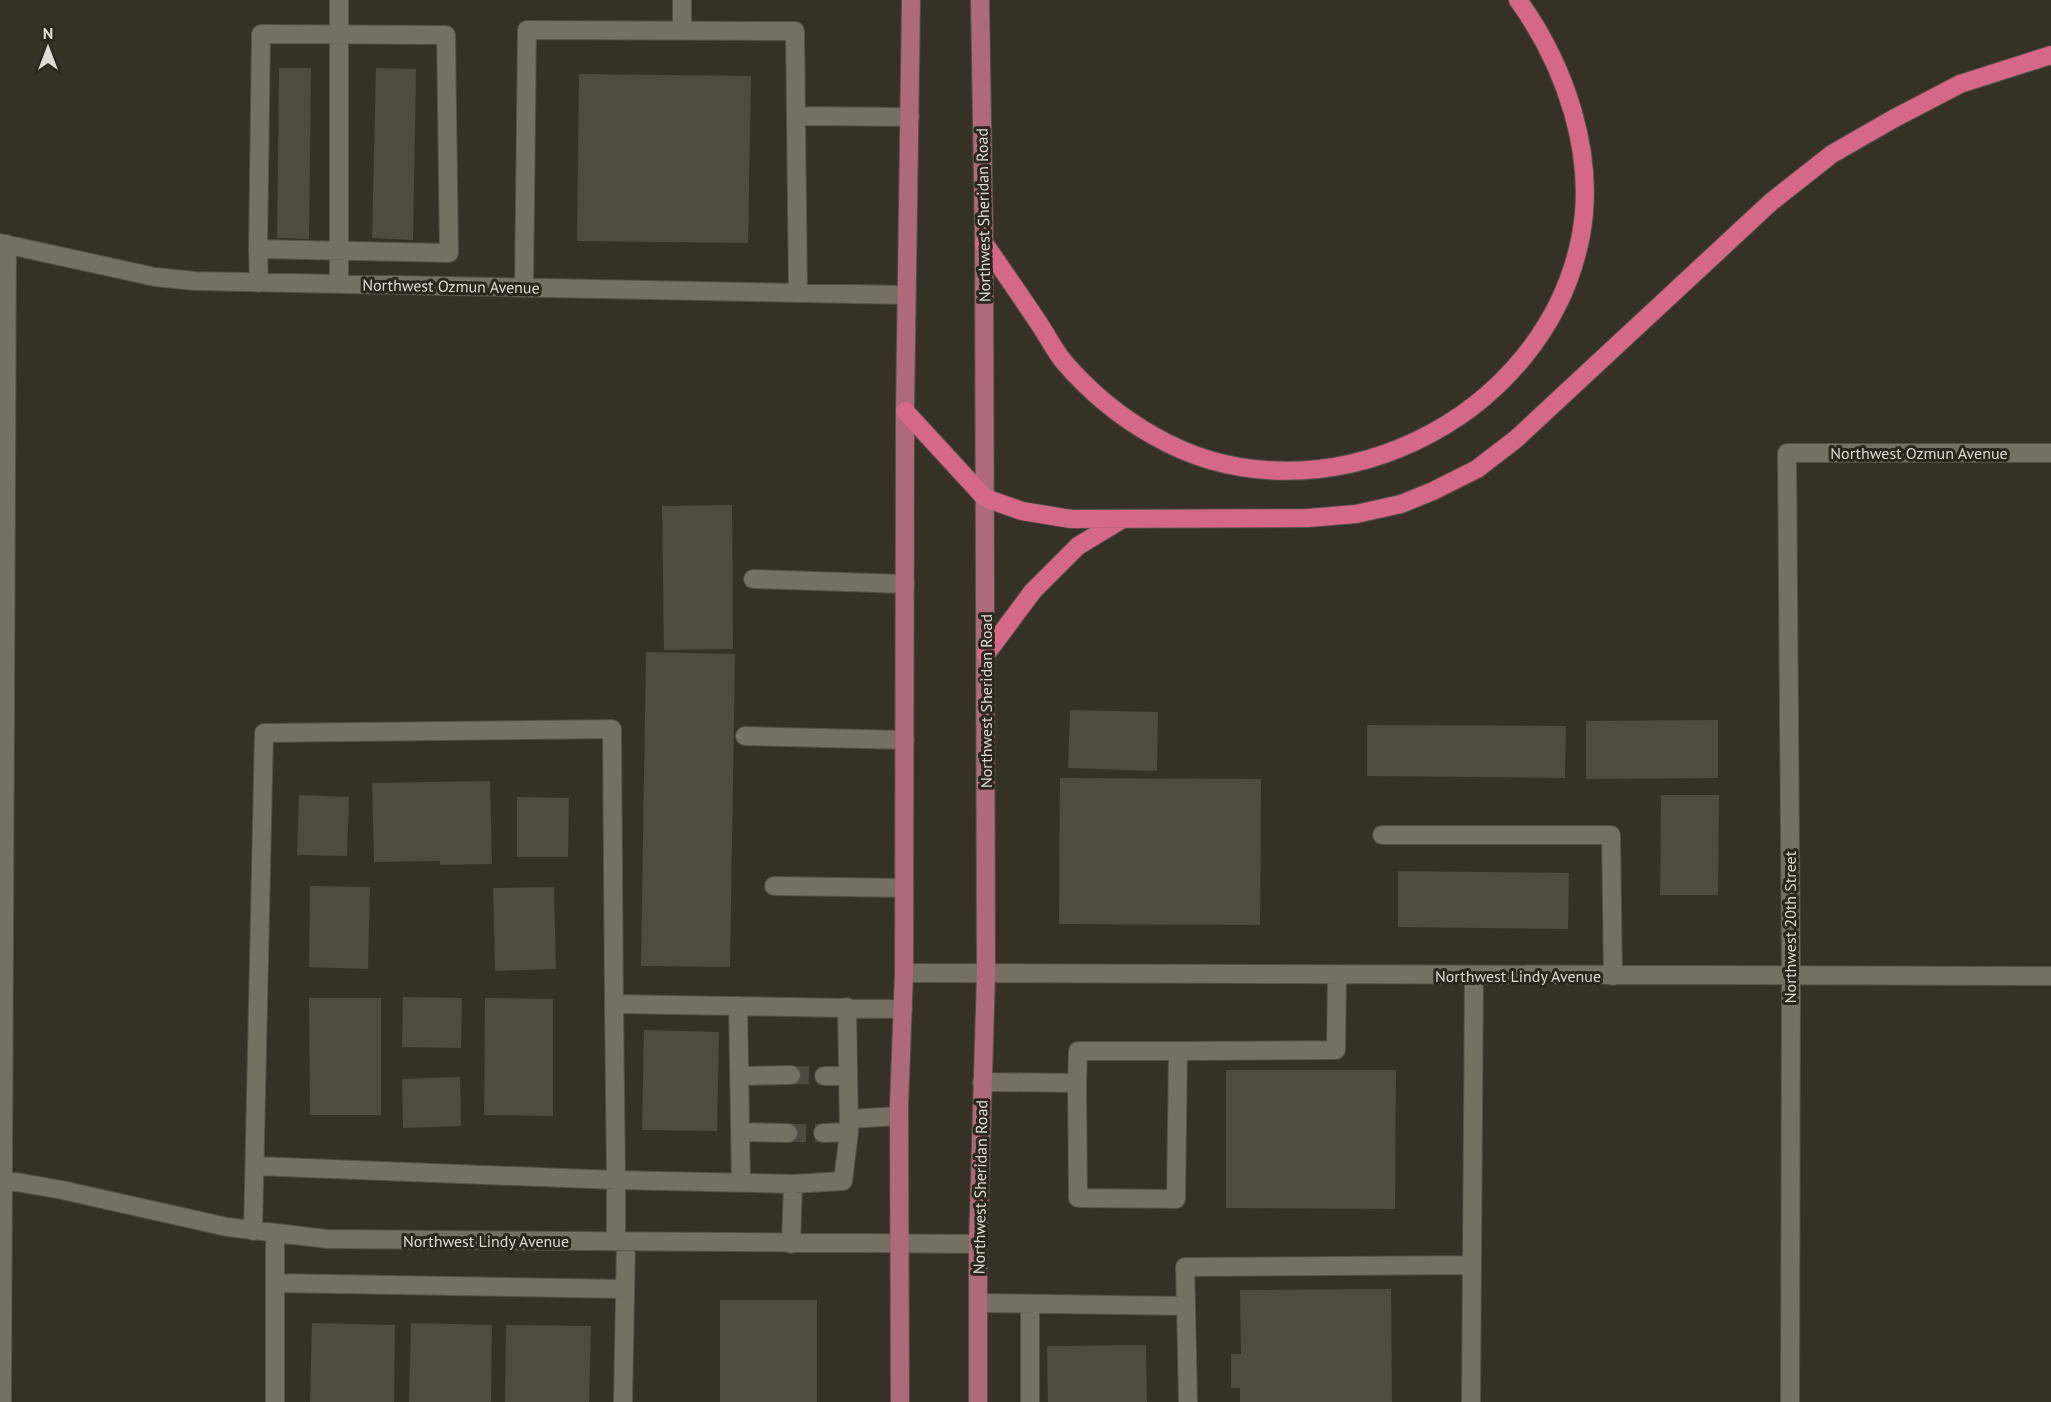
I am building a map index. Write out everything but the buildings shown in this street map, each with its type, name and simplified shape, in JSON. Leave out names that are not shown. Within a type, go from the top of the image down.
[{"type":"highway","points":[[984,243],[1062,360],[1088,388],[1115,411],[1154,436],[1193,455],[1237,467],[1273,472],[1316,470],[1352,465],[1392,453],[1428,437],[1462,416],[1493,392],[1538,338],[1559,304],[1572,272],[1581,234],[1584,192],[1581,150],[1573,108],[1556,62],[1536,25],[1518,0]]},
{"type":"highway","points":[[905,411],[985,498],[1022,511],[1071,519],[1308,518],[1356,514],[1401,504],[1477,469],[1516,439],[1771,202],[1832,154],[1960,84],[2051,55]]},
{"type":"highway","points":[[986,654],[1034,591],[1078,546],[1122,519]]},
{"type":"main road","points":[[900,1402],[899,1116],[904,972],[905,411],[911,0]]},
{"type":"main road","name":"Northwest Sheridan Road","points":[[978,1402],[978,1244],[986,974],[984,243],[980,0]]},
{"type":"street","points":[[339,0],[339,284]]},
{"type":"street","points":[[682,0],[682,30]]},
{"type":"street","points":[[524,288],[527,30],[795,31],[798,293]]},
{"type":"street","points":[[259,283],[261,34],[446,35],[449,253],[447,285]]},
{"type":"street","points":[[796,116],[910,117]]},
{"type":"street","points":[[2,1402],[4,244]]},
{"type":"street","name":"Northwest Ozmun Avenue","points":[[4,244],[155,277],[195,281],[906,295]]},
{"type":"street","points":[[258,249],[449,253]]},
{"type":"street","name":"Northwest Ozmun Avenue","points":[[1787,453],[2051,453]]},
{"type":"street","name":"Northwest 20th Street","points":[[1787,453],[1791,976],[1790,1402]]},
{"type":"street","points":[[753,579],[904,584]]},
{"type":"street","points":[[253,1231],[264,733],[612,729],[616,1180],[625,1288],[623,1402]]},
{"type":"street","points":[[745,736],[904,740]]},
{"type":"street","points":[[1382,835],[1611,835],[1613,976]]},
{"type":"street","points":[[774,886],[904,888]]},
{"type":"street","name":"Northwest Lindy Avenue","points":[[904,972],[2051,976]]},
{"type":"street","points":[[1178,1051],[1176,1199],[1078,1198],[1078,1051],[1336,1050],[1337,975]]},
{"type":"street","points":[[1470,1402],[1474,975]]},
{"type":"street","points":[[614,1004],[903,1009]]},
{"type":"street","points":[[738,1006],[741,1182]]},
{"type":"street","points":[[255,1166],[616,1180],[793,1184],[843,1181],[849,1125],[847,1008]]},
{"type":"street","points":[[740,1076],[791,1075]]},
{"type":"street","points":[[824,1076],[848,1076]]},
{"type":"street","points":[[982,1082],[1077,1083]]},
{"type":"street","points":[[823,1132],[899,1116]]},
{"type":"street","points":[[741,1132],[788,1133]]},
{"type":"street","name":"Northwest Lindy Avenue","points":[[2,1179],[253,1231],[338,1239],[978,1244]]},
{"type":"street","points":[[791,1244],[793,1184]]},
{"type":"street","points":[[275,1233],[275,1402]]},
{"type":"street","points":[[1188,1402],[1185,1267],[1470,1265]]},
{"type":"street","points":[[275,1283],[625,1288]]},
{"type":"street","points":[[978,1303],[1186,1306]]},
{"type":"street","points":[[1030,1304],[1030,1402]]},
{"type":"tunnel","points":[[791,1075],[824,1076]]},
{"type":"tunnel","points":[[788,1133],[823,1133]]}]
